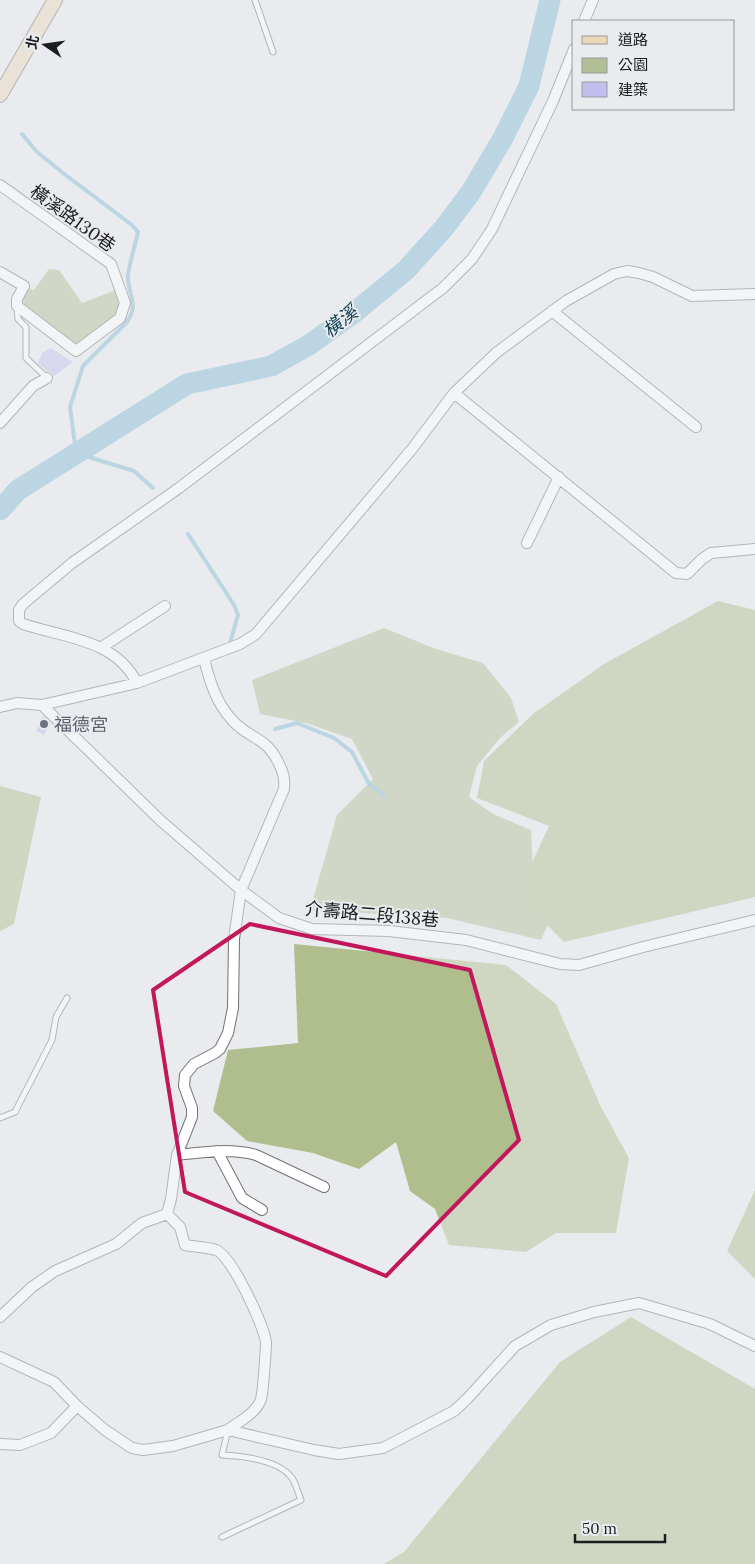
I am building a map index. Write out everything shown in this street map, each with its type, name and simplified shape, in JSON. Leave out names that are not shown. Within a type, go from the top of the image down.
[{"type":"main road","points":[[0,95],[55,0]]},
{"type":"street","points":[[584,20],[593,0]]},
{"type":"street","points":[[137,683],[127,665],[102,647],[23,624],[19,621],[19,610],[23,604],[72,563],[194,477],[443,288],[472,260],[496,220],[553,101],[572,54]]},
{"type":"street","name":"橫溪路130巷","points":[[0,186],[111,264],[125,303],[120,318],[76,350],[17,306]]},
{"type":"street","points":[[0,707],[17,703],[42,705],[137,683],[240,644],[256,634],[412,449],[454,393],[496,353],[552,311],[599,281],[626,271],[639,272],[692,296],[755,294]]},
{"type":"street","points":[[0,272],[24,286],[17,299],[17,306]]},
{"type":"street","points":[[552,311],[696,427]]},
{"type":"street","points":[[0,423],[33,386],[47,378]]},
{"type":"street","points":[[454,393],[676,574],[687,574],[710,553],[755,549]]},
{"type":"street","points":[[528,543],[559,477]]},
{"type":"street","points":[[102,647],[165,606]]},
{"type":"street","points":[[167,1214],[177,1155],[192,1117],[192,1108],[184,1086],[185,1075],[194,1064],[215,1054],[220,1049],[228,1033],[231,1022],[234,940],[241,890],[284,789],[285,781],[275,755],[270,748],[240,727],[227,714],[211,688],[204,658]]},
{"type":"street","name":"介壽路二段138巷","points":[[42,705],[160,820],[241,890],[279,918],[312,928],[389,930],[466,940],[560,964],[579,965],[642,947],[755,920]]},
{"type":"street","points":[[177,1155],[217,1151],[245,1152],[256,1155],[324,1187]]},
{"type":"street","points":[[217,1151],[242,1198],[262,1210]]},
{"type":"street","points":[[0,1317],[32,1287],[55,1271],[116,1244],[142,1223],[167,1214]]},
{"type":"street","points":[[0,1357],[54,1382],[77,1406],[105,1430],[132,1448],[143,1450],[173,1446],[228,1430],[251,1412],[261,1400],[266,1342],[255,1310],[228,1260],[217,1250],[185,1245],[180,1227],[167,1214]]},
{"type":"street","points":[[228,1430],[339,1454],[382,1448],[454,1411],[467,1400],[515,1346],[551,1325],[594,1312],[639,1303],[710,1324],[755,1346]]},
{"type":"street","points":[[0,1444],[20,1445],[51,1433],[77,1406]]},
{"type":"lane","points":[[255,0],[273,52]]},
{"type":"lane","points":[[17,306],[18,320],[26,328],[26,358],[47,378]]},
{"type":"lane","points":[[0,1118],[15,1112],[52,1040],[56,1017],[68,998]]},
{"type":"lane","points":[[222,1537],[301,1500],[292,1477],[277,1467],[252,1457],[222,1455],[228,1430]]},
{"type":"highlighted area","points":[[250,924],[470,970],[519,1140],[386,1276],[185,1192],[153,990]]},
{"type":"green space","points":[[49,269],[59,270],[82,303],[116,290],[119,306],[113,318],[76,345],[21,304],[22,297],[28,288],[34,290]]},
{"type":"green space","points":[[718,601],[755,610],[755,897],[564,942],[517,895],[549,826],[477,798],[484,761],[533,714],[604,664]]},
{"type":"green space","points":[[384,628],[436,649],[483,663],[511,698],[519,722],[500,738],[477,766],[469,797],[493,814],[531,830],[534,888],[552,915],[541,940],[447,918],[310,910],[337,815],[373,779],[352,739],[306,723],[260,714],[252,680]]},
{"type":"green space","points":[[0,786],[41,797],[14,924],[0,931]]},
{"type":"green space","points":[[294,944],[506,965],[556,1004],[601,1107],[629,1158],[616,1233],[556,1233],[526,1252],[449,1245],[435,1209],[410,1191],[396,1142],[359,1169],[313,1153],[247,1141],[213,1111],[228,1050],[298,1043]]},
{"type":"green space","points":[[755,1190],[755,1279],[727,1251]]},
{"type":"green space","points":[[631,1317],[755,1389],[755,1564],[384,1564],[404,1552],[560,1362]]},
{"type":"building","points":[[51,348],[73,362],[54,376],[38,363],[42,353]]},
{"type":"building","name":"福德宮","points":[[43,715],[50,722],[44,735],[36,731]]},
{"type":"waterway","name":"橫溪","points":[[0,510],[18,490],[187,384],[271,366],[309,345],[355,312],[406,270],[444,228],[471,192],[503,138],[529,86],[550,0]]},
{"type":"waterway","points":[[22,134],[37,152],[132,225],[138,232],[128,275],[133,304],[131,315],[127,322],[83,366],[70,407],[76,453],[134,471],[153,488]]},
{"type":"waterway","points":[[188,534],[234,605],[238,615],[230,643]]},
{"type":"waterway","points":[[275,729],[297,723],[334,738],[352,752],[369,784],[384,795]]},
{"type":"place","name":"福德宮","points":[[44,724]]}]
